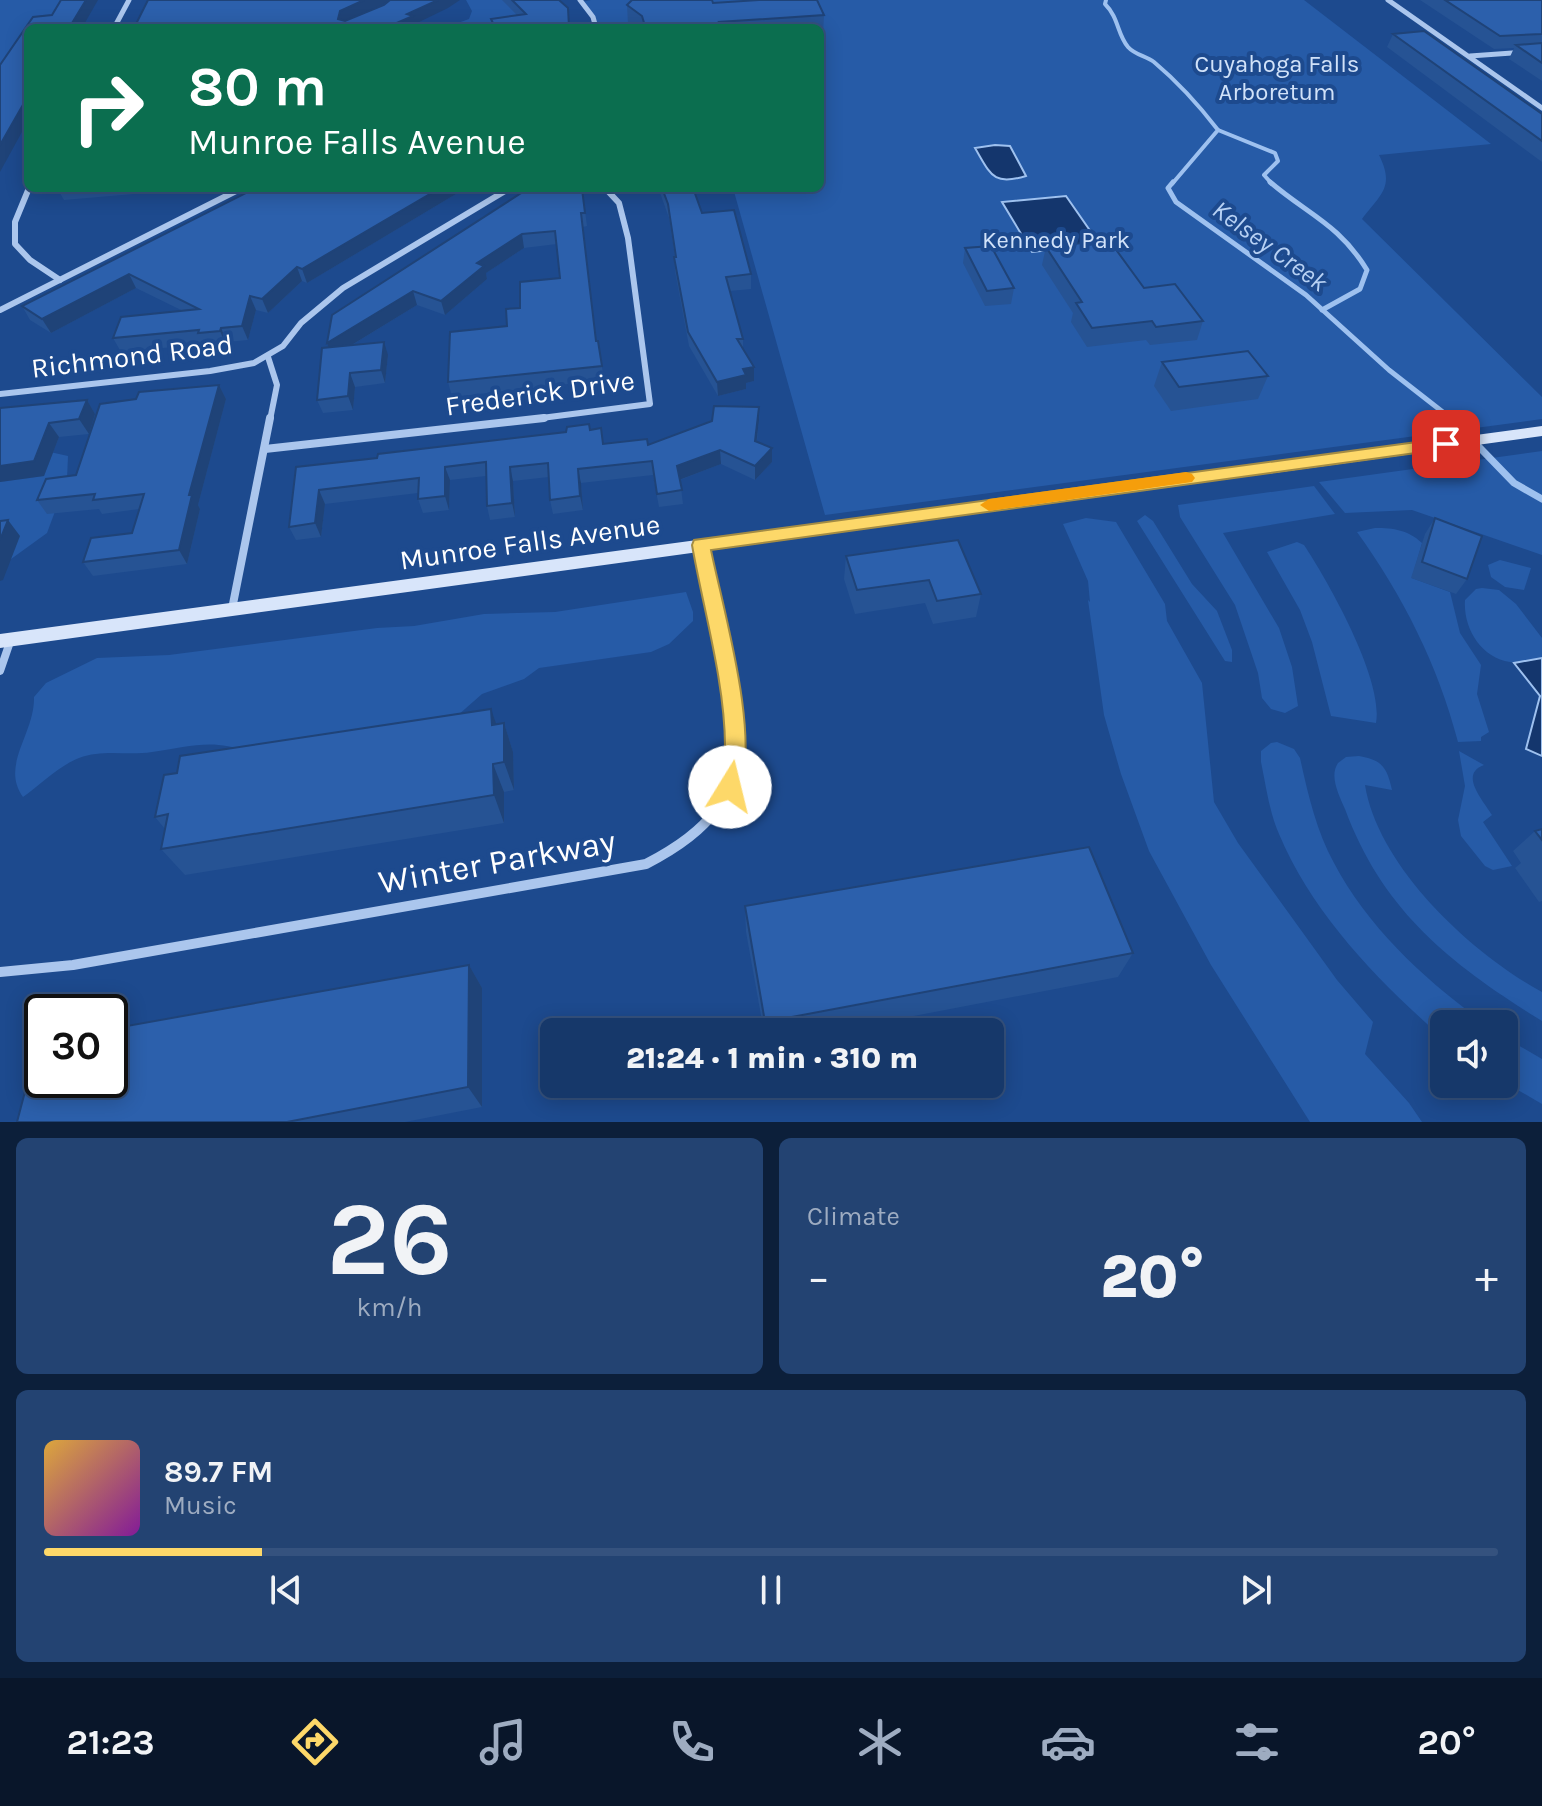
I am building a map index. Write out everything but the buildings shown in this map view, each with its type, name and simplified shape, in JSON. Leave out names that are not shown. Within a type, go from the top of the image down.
[{"type":"street","points":[[116,24],[129,0]]},
{"type":"street","points":[[580,0],[595,24]]},
{"type":"street","points":[[1388,0],[1542,108]]},
{"type":"street","points":[[1470,56],[1542,51]]},
{"type":"street","points":[[27,192],[12,220],[12,241],[20,254],[60,280]]},
{"type":"street","points":[[0,310],[234,192]]},
{"type":"street","points":[[232,609],[277,385],[268,357],[293,336],[318,306],[343,288],[503,192]]},
{"type":"street","name":"Frederick Drive","points":[[265,449],[650,404],[628,238],[619,203],[609,192]]},
{"type":"street","name":"Richmond Road","points":[[0,394],[210,371],[268,357]]},
{"type":"street","name":"Munroe Falls Avenue","points":[[6,640],[1542,431]]},
{"type":"street","name":"Winter Parkway","points":[[0,972],[73,965],[646,864],[681,846],[707,824],[730,787],[736,748],[731,699],[701,545]]},
{"type":"street","points":[[0,671],[6,640]]},
{"type":"green space","points":[[0,0],[66,0],[43,24],[24,24],[24,35],[0,76]]},
{"type":"green space","points":[[466,0],[515,0],[518,24],[455,24],[469,19],[472,11]]},
{"type":"green space","name":"Kennedy Park","points":[[1304,0],[1491,144],[1379,155],[1386,183],[1362,219],[1542,397],[1542,419],[825,515],[734,192],[824,192],[824,24],[594,24],[582,2]]},
{"type":"green space","points":[[1542,451],[1542,555],[1412,510],[1345,513],[1319,482]]},
{"type":"green space","points":[[50,452],[68,456],[67,479],[47,533],[0,567],[0,465]]},
{"type":"green space","points":[[1314,486],[1335,514],[1223,533],[1279,628],[1292,667],[1298,706],[1285,713],[1271,709],[1262,698],[1258,673],[1235,605],[1180,517],[1178,505]]},
{"type":"green space","points":[[1145,515],[1153,521],[1192,584],[1217,611],[1232,650],[1232,662],[1225,661],[1137,521]]},
{"type":"green space","points":[[1086,518],[1116,522],[1165,604],[1167,621],[1202,683],[1214,802],[1238,843],[1337,980],[1373,1022],[1365,1054],[1422,1122],[1310,1122],[1211,965],[1149,851],[1104,715],[1088,581],[1063,524]]},
{"type":"green space","points":[[1375,528],[1400,531],[1422,543],[1412,578],[1450,592],[1460,633],[1481,665],[1477,694],[1489,732],[1481,737],[1481,741],[1458,742],[1440,686],[1417,632],[1357,532]]},
{"type":"green space","points":[[1297,542],[1304,545],[1314,561],[1352,631],[1372,682],[1376,723],[1331,716],[1312,642],[1300,610],[1267,552]]},
{"type":"green space","points":[[1500,560],[1531,568],[1524,590],[1505,587],[1491,577],[1488,565]]},
{"type":"green space","points":[[1476,589],[1499,590],[1516,604],[1542,638],[1542,658],[1510,662],[1490,655],[1482,648],[1467,621],[1465,600]]},
{"type":"green space","points":[[686,592],[693,621],[669,644],[651,652],[539,668],[524,679],[482,694],[449,723],[249,752],[212,745],[143,753],[97,754],[65,765],[23,797],[17,785],[17,761],[33,711],[34,697],[46,683],[97,658],[169,655],[414,626],[484,614],[555,612]]},
{"type":"green space","points":[[1277,742],[1294,749],[1300,758],[1322,838],[1364,910],[1421,972],[1468,1010],[1430,1010],[1430,1026],[1372,970],[1329,919],[1293,864],[1273,816],[1261,762],[1261,751]]},
{"type":"green space","points":[[1459,751],[1484,765],[1473,774],[1478,795],[1492,815],[1483,822],[1512,866],[1493,870],[1485,866],[1461,836],[1458,820],[1465,786]]},
{"type":"green space","points":[[1359,756],[1378,762],[1388,776],[1392,790],[1365,785],[1373,816],[1388,847],[1408,877],[1459,931],[1515,976],[1542,992],[1542,1021],[1450,956],[1400,907],[1379,878],[1340,798],[1334,774],[1338,763],[1346,757]]},
{"type":"green space","points":[[1518,1045],[1542,1059],[1542,1104],[1518,1090]]},
{"type":"shaded area","points":[[1010,146],[1026,176],[1006,180],[989,171],[975,148]]},
{"type":"shaded area","points":[[1066,196],[1100,245],[1032,252],[1002,202]]},
{"type":"shaded area","points":[[1542,658],[1542,756],[1526,749],[1540,696],[1514,663]]},
{"type":"waterway","name":"Kelsey Creek","points":[[1106,0],[1105,4],[1128,47],[1154,62],[1172,78],[1218,130]]},
{"type":"waterway","name":"Kelsey Creek","points":[[1172,184],[1218,130]]},
{"type":"waterway","points":[[1218,130],[1275,153],[1278,161],[1264,175],[1271,182]]},
{"type":"waterway","name":"Kelsey Creek","points":[[1173,182],[1168,188],[1176,202],[1322,310]]},
{"type":"waterway","points":[[1271,182],[1334,230],[1367,270],[1360,289],[1322,310]]},
{"type":"waterway","name":"Kelsey Creek","points":[[1322,310],[1389,370],[1453,420]]},
{"type":"waterway","name":"Kelsey Creek","points":[[1453,420],[1514,483],[1542,499]]},
{"type":"slow traffic","points":[[989,505],[1186,478]]},
{"type":"route","points":[[730,787],[736,748],[731,699],[701,545],[1446,444]]},
{"type":"park label","name":"Cuyahoga Falls Arboretum","points":[[1277,78]]}]
